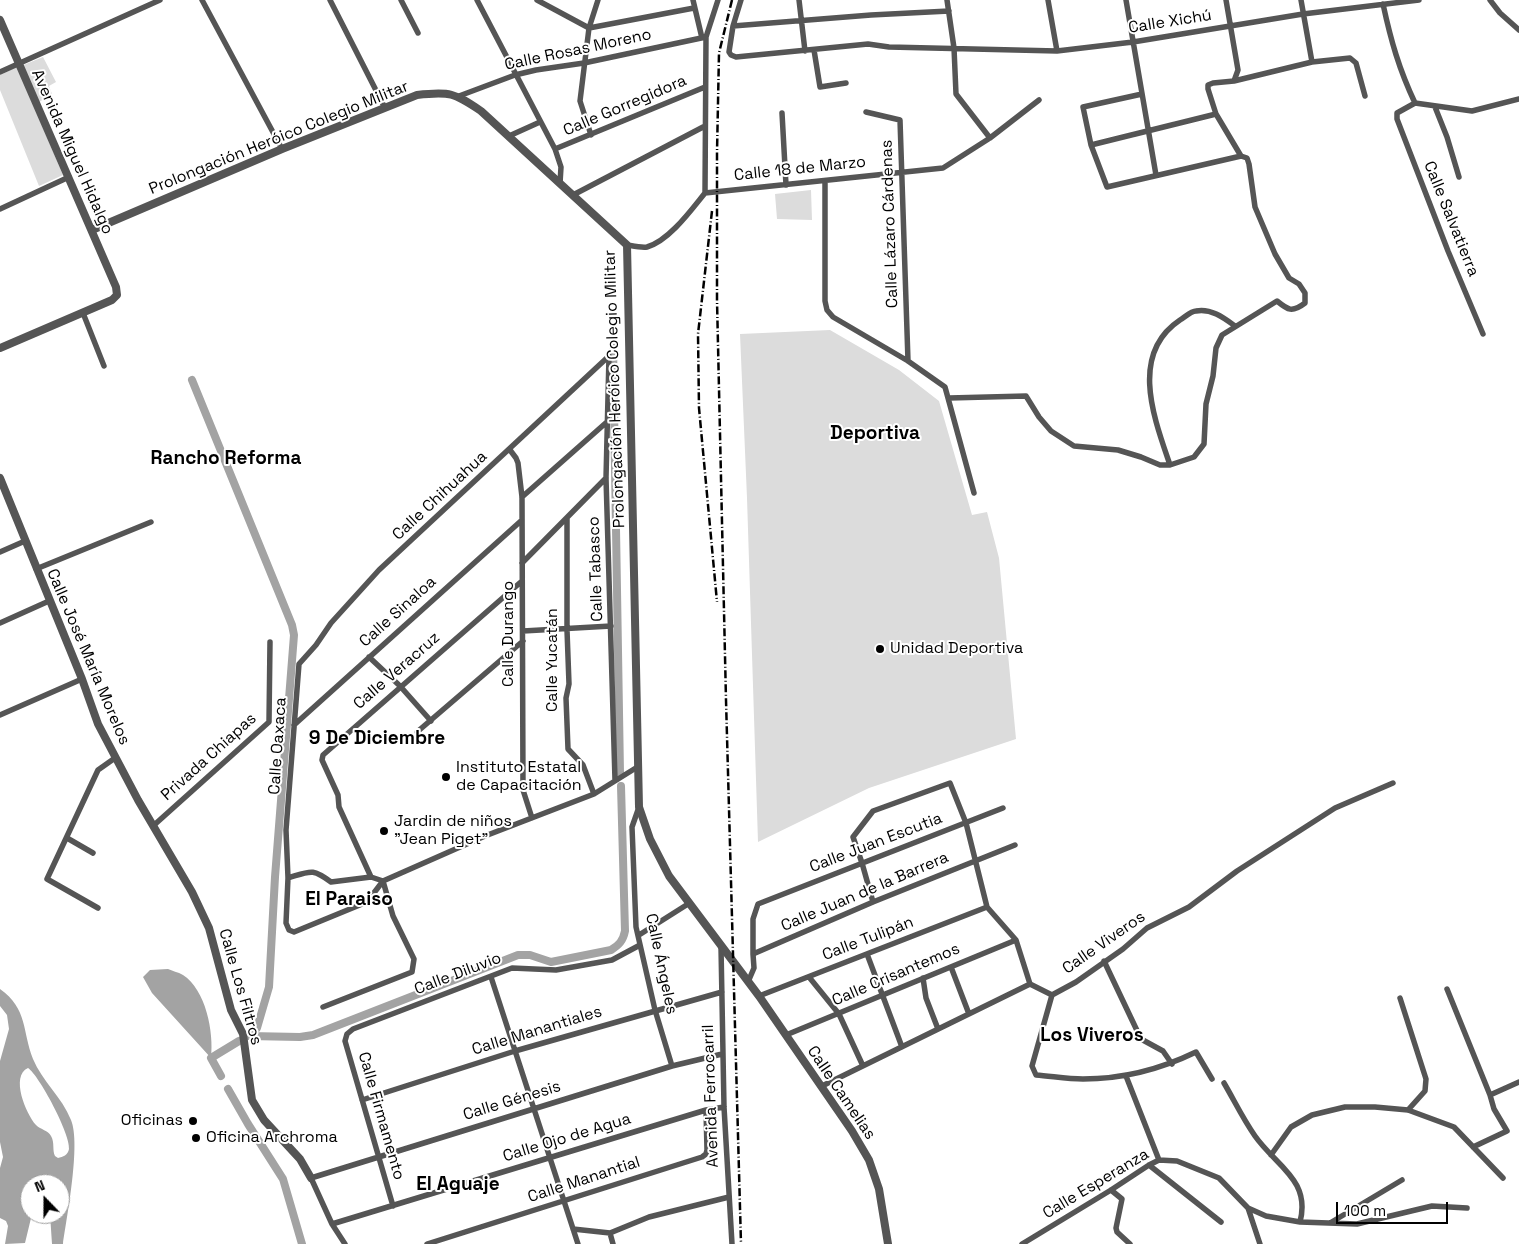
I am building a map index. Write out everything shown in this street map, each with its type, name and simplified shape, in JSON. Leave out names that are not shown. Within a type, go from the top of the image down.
[{"type":"street","points":[[0,72],[160,0]]},
{"type":"street","points":[[202,0],[282,149]]},
{"type":"street","points":[[330,0],[385,108]]},
{"type":"street","points":[[401,0],[418,33]]},
{"type":"street","points":[[477,0],[555,149],[562,167],[560,183]]},
{"type":"street","points":[[537,0],[589,28],[694,8]]},
{"type":"street","points":[[591,135],[580,101],[589,28],[598,0]]},
{"type":"street","points":[[627,245],[646,247],[664,237],[680,224],[705,193],[704,38],[693,0]]},
{"type":"street","points":[[704,38],[718,0]]},
{"type":"street","points":[[741,0],[733,26],[949,11]]},
{"type":"street","points":[[799,0],[805,51]]},
{"type":"street","points":[[947,0],[954,48],[956,94],[990,138]]},
{"type":"street","points":[[1048,0],[1057,50]]},
{"type":"street","points":[[1126,0],[1156,175]]},
{"type":"street","points":[[1226,0],[1238,70],[1234,81]]},
{"type":"street","points":[[1301,0],[1312,62]]},
{"type":"street","name":"Calle Xichú","points":[[733,26],[730,52],[731,55],[736,57],[868,44],[889,47],[1057,50],[1133,42],[1366,3],[1383,4],[1418,0]]},
{"type":"street","points":[[1490,0],[1500,13],[1519,30]]},
{"type":"street","points":[[1383,4],[1395,54],[1415,103],[1472,111],[1519,99]]},
{"type":"street","name":"Avenida Miguel Hidalgo","points":[[0,20],[116,287],[117,295],[112,300],[83,313]]},
{"type":"street","name":"Calle Rosas Moreno","points":[[459,96],[515,75],[536,70],[584,64],[704,38]]},
{"type":"street","points":[[814,50],[820,87],[846,83]]},
{"type":"street","points":[[949,398],[1026,396],[1038,416],[1051,431],[1074,446],[1118,450],[1141,457],[1160,466],[1170,465],[1194,457],[1204,444],[1206,404],[1213,376],[1216,348],[1222,335],[1277,301],[1287,309],[1297,310],[1305,304],[1305,293],[1299,284],[1289,278],[1255,208],[1249,164],[1216,114],[1208,85],[1234,81],[1312,62],[1350,58],[1356,63],[1365,96]]},
{"type":"street","name":"Calle Gorregidora","points":[[555,149],[705,87]]},
{"type":"street","name":"Prolongación Heróico Colegio Militar","points":[[92,230],[282,149],[417,95],[440,92],[459,96],[481,111],[627,245],[640,807],[650,839],[669,876],[688,904],[740,971]]},
{"type":"street","points":[[1142,94],[1083,107],[1092,145],[1107,187],[1242,156]]},
{"type":"street","name":"Calle 18 de Marzo","points":[[705,193],[943,168],[990,138],[1039,100]]},
{"type":"street","name":"Calle Salvatierra","points":[[1415,103],[1396,113],[1397,119],[1448,251],[1483,334]]},
{"type":"street","points":[[1435,107],[1447,137],[1459,178]]},
{"type":"street","name":"Calle Lázaro Cárdenas","points":[[866,112],[900,120],[908,361]]},
{"type":"street","points":[[782,113],[786,185]]},
{"type":"street","points":[[1092,145],[1216,114]]},
{"type":"street","points":[[509,136],[540,122]]},
{"type":"street","points":[[573,195],[705,126]]},
{"type":"street","points":[[0,209],[69,177]]},
{"type":"street","points":[[825,181],[825,301],[827,310],[832,317],[908,361],[945,387],[974,493]]},
{"type":"street","points":[[1170,465],[1150,394],[1149,367],[1156,346],[1170,327],[1195,310],[1209,311],[1221,316],[1235,326]]},
{"type":"street","points":[[0,348],[83,313],[104,366]]},
{"type":"street","name":"Calle Tabasco","points":[[609,356],[606,478],[612,626],[615,780]]},
{"type":"street","name":"Calle Chihuahua","points":[[298,664],[380,570],[609,356]]},
{"type":"street","points":[[522,498],[608,421]]},
{"type":"street","name":"Calle Durango","points":[[510,450],[518,463],[522,498],[523,790],[532,818]]},
{"type":"street","points":[[522,563],[606,478]]},
{"type":"street","name":"Calle José María Morelos","points":[[1,482],[82,679],[98,724],[153,826],[192,892]]},
{"type":"street","name":"Calle Yucatán","points":[[567,519],[567,630],[570,684],[566,698],[568,749],[583,765],[594,794]]},
{"type":"street","name":"Calle Sinaloa","points":[[294,725],[522,520]]},
{"type":"street","points":[[36,569],[151,522]]},
{"type":"street","points":[[0,552],[25,541]]},
{"type":"street","name":"Calle Veracruz","points":[[371,877],[340,807],[338,795],[322,760],[323,755],[522,581]]},
{"type":"street","points":[[0,622],[49,601]]},
{"type":"street","points":[[522,632],[612,626]]},
{"type":"street","points":[[417,732],[523,641]]},
{"type":"street","name":"Privada Chiapas","points":[[153,826],[269,722],[270,642]]},
{"type":"street","points":[[369,657],[400,686],[431,721]]},
{"type":"street","name":"Calle Oaxaca","points":[[298,664],[286,830],[288,878],[286,923],[289,930],[294,932],[367,902],[383,881]]},
{"type":"street","points":[[0,715],[82,679]]},
{"type":"street","points":[[98,908],[47,880],[98,770],[115,758]]},
{"type":"street","points":[[288,878],[310,871],[320,874],[331,882],[371,877],[383,881],[485,836],[594,794],[639,766]]},
{"type":"street","points":[[873,902],[853,837],[873,811],[950,783],[966,823],[987,907],[1016,940],[1030,984],[1052,995],[1032,1066],[1036,1075],[1082,1079],[1126,1076],[1172,1064],[1196,1052],[1212,1079]]},
{"type":"street","name":"Calle Viveros","points":[[1052,995],[1076,982],[1123,949],[1147,928],[1189,907],[1237,871],[1335,808],[1393,783]]},
{"type":"street","name":"Calle Ángeles","points":[[640,807],[632,827],[636,927],[672,1066]]},
{"type":"street","name":"Calle Juan Escutia","points":[[753,954],[752,920],[758,904],[1004,808]]},
{"type":"street","points":[[67,838],[93,853]]},
{"type":"street","name":"Calle Juan de la Barrera","points":[[753,954],[873,902],[1016,846]]},
{"type":"street","points":[[323,1007],[412,972],[414,959],[393,916],[383,881]]},
{"type":"street","name":"Calle Los Filtros","points":[[192,892],[209,928],[231,1010],[243,1034],[252,1100],[264,1120],[300,1158],[332,1224],[345,1244]]},
{"type":"street","points":[[639,935],[688,904]]},
{"type":"street","name":"Calle Tulipán","points":[[759,996],[987,907]]},
{"type":"street","name":"Calle Crisantemos","points":[[786,1035],[1016,940]]},
{"type":"street","name":"Calle Diluvio","points":[[347,1034],[352,1029],[512,968],[556,970],[612,960],[640,946]]},
{"type":"street","name":"Avenida Ferrocarril","points":[[721,947],[722,1054],[731,1244]]},
{"type":"street","points":[[748,982],[754,968],[753,954]]},
{"type":"street","points":[[867,954],[902,1047]]},
{"type":"street","points":[[1104,961],[1142,1039],[1163,1051],[1172,1064]]},
{"type":"street","points":[[951,967],[969,1014]]},
{"type":"street","name":"Calle Camelias","points":[[740,971],[822,1086],[869,1160],[879,1188],[888,1244]]},
{"type":"street","points":[[491,977],[573,1229],[577,1243],[570,1244]]},
{"type":"street","points":[[809,977],[839,1014],[863,1066]]},
{"type":"street","points":[[924,978],[926,998],[938,1029]]},
{"type":"street","points":[[822,1086],[1030,984]]},
{"type":"street","points":[[1447,989],[1494,1109],[1507,1131],[1473,1147]]},
{"type":"street","name":"Calle Manantiales","points":[[362,1100],[515,1051],[722,992]]},
{"type":"street","points":[[1400,998],[1426,1079],[1425,1091],[1408,1110]]},
{"type":"street","name":"Calle Firmamento","points":[[347,1034],[345,1042],[393,1206]]},
{"type":"street","name":"Calle Génesis","points":[[311,1178],[672,1066],[722,1054]]},
{"type":"street","points":[[1126,1076],[1159,1160]]},
{"type":"street","points":[[1490,1095],[1519,1082]]},
{"type":"street","points":[[1224,1083],[1255,1136],[1297,1184],[1303,1202],[1300,1222]]},
{"type":"street","name":"Calle Ojo de Agua","points":[[332,1224],[706,1110],[724,1107]]},
{"type":"street","points":[[1271,1155],[1291,1128],[1312,1116],[1344,1107],[1408,1110],[1454,1127],[1503,1178]]},
{"type":"street","name":"Calle Manantial","points":[[427,1244],[564,1202],[706,1154],[706,1110]]},
{"type":"street","name":"Calle Esperanza","points":[[1022,1244],[1159,1160],[1177,1161],[1219,1178],[1248,1208],[1266,1216],[1300,1222],[1357,1224],[1432,1206],[1467,1208]]},
{"type":"street","points":[[1148,1165],[1221,1222]]},
{"type":"street","points":[[1330,1223],[1402,1180]]},
{"type":"street","points":[[1112,1190],[1122,1199],[1116,1228],[1117,1232],[1130,1244]]},
{"type":"street","points":[[573,1229],[610,1233],[649,1217],[729,1197]]},
{"type":"street","points":[[1248,1208],[1260,1244]]},
{"type":"street","points":[[610,1233],[613,1244]]},
{"type":"shaded area","points":[[43,57],[56,82],[49,86],[52,94],[36,104],[21,66]]},
{"type":"shaded area","points":[[17,67],[63,175],[39,186],[0,90],[0,75]]},
{"type":"shaded area","points":[[811,190],[812,220],[777,219],[775,194]]},
{"type":"shaded area","name":"Unidad Deportiva","points":[[830,330],[899,370],[939,401],[972,515],[987,512],[999,558],[1016,739],[869,788],[758,842],[740,334]]},
{"type":"shaded area","points":[[168,969],[183,975],[191,982],[203,1001],[210,1024],[211,1058],[152,993],[143,977],[150,970]]},
{"type":"shaded area","points":[[0,989],[15,1004],[20,1013],[33,1059],[41,1075],[63,1104],[71,1120],[75,1146],[70,1199],[70,1174],[20,1174],[20,1224],[30,1224],[25,1243],[5,1244],[8,1226],[6,1221],[0,1218],[0,1168],[3,1157],[0,1142],[0,1061],[9,1029],[7,1015],[0,1006]],"holes":[[[28,1068],[39,1082],[65,1131],[69,1149],[62,1157],[58,1158],[55,1156],[51,1136],[36,1125],[24,1104],[20,1087],[20,1079],[23,1072]]]},
{"type":"shaded area","points":[[51,1224],[66,1224],[63,1244],[52,1244]]},
{"type":"waterway","points":[[613,345],[620,773]]},
{"type":"waterway","points":[[192,380],[292,625],[294,635],[275,877],[269,987],[257,1028],[250,1036]]},
{"type":"waterway","points":[[249,1036],[300,1037],[313,1035],[518,955],[530,955],[551,962],[614,948],[622,940],[625,931],[621,786]]},
{"type":"waterway","points":[[221,1076],[211,1058],[239,1041]]},
{"type":"waterway","points":[[228,1089],[283,1179],[302,1244]]},
{"type":"railway","points":[[732,0],[719,53],[717,300],[741,1244]]},
{"type":"railway","points":[[712,211],[698,334],[699,408],[717,602]]},
{"type":"place","name":"Unidad Deportiva","points":[[880,649]]},
{"type":"place","name":"Instituto Estatal de Capacitación","points":[[446,777]]},
{"type":"place","name":"Jardin de niños \"Jean Piget\"","points":[[384,831]]},
{"type":"place","name":"Oficinas","points":[[193,1121]]},
{"type":"place","name":"Oficina Archroma","points":[[196,1138]]},
{"type":"district","name":"Deportiva","points":[[875,434]]},
{"type":"district","name":"Rancho Reforma","points":[[226,459]]},
{"type":"district","name":"9 De Diciembre","points":[[377,739]]},
{"type":"district","name":"El Paraiso","points":[[349,900]]},
{"type":"district","name":"Los Viveros","points":[[1092,1036]]},
{"type":"district","name":"El Aguaje","points":[[458,1185]]}]
